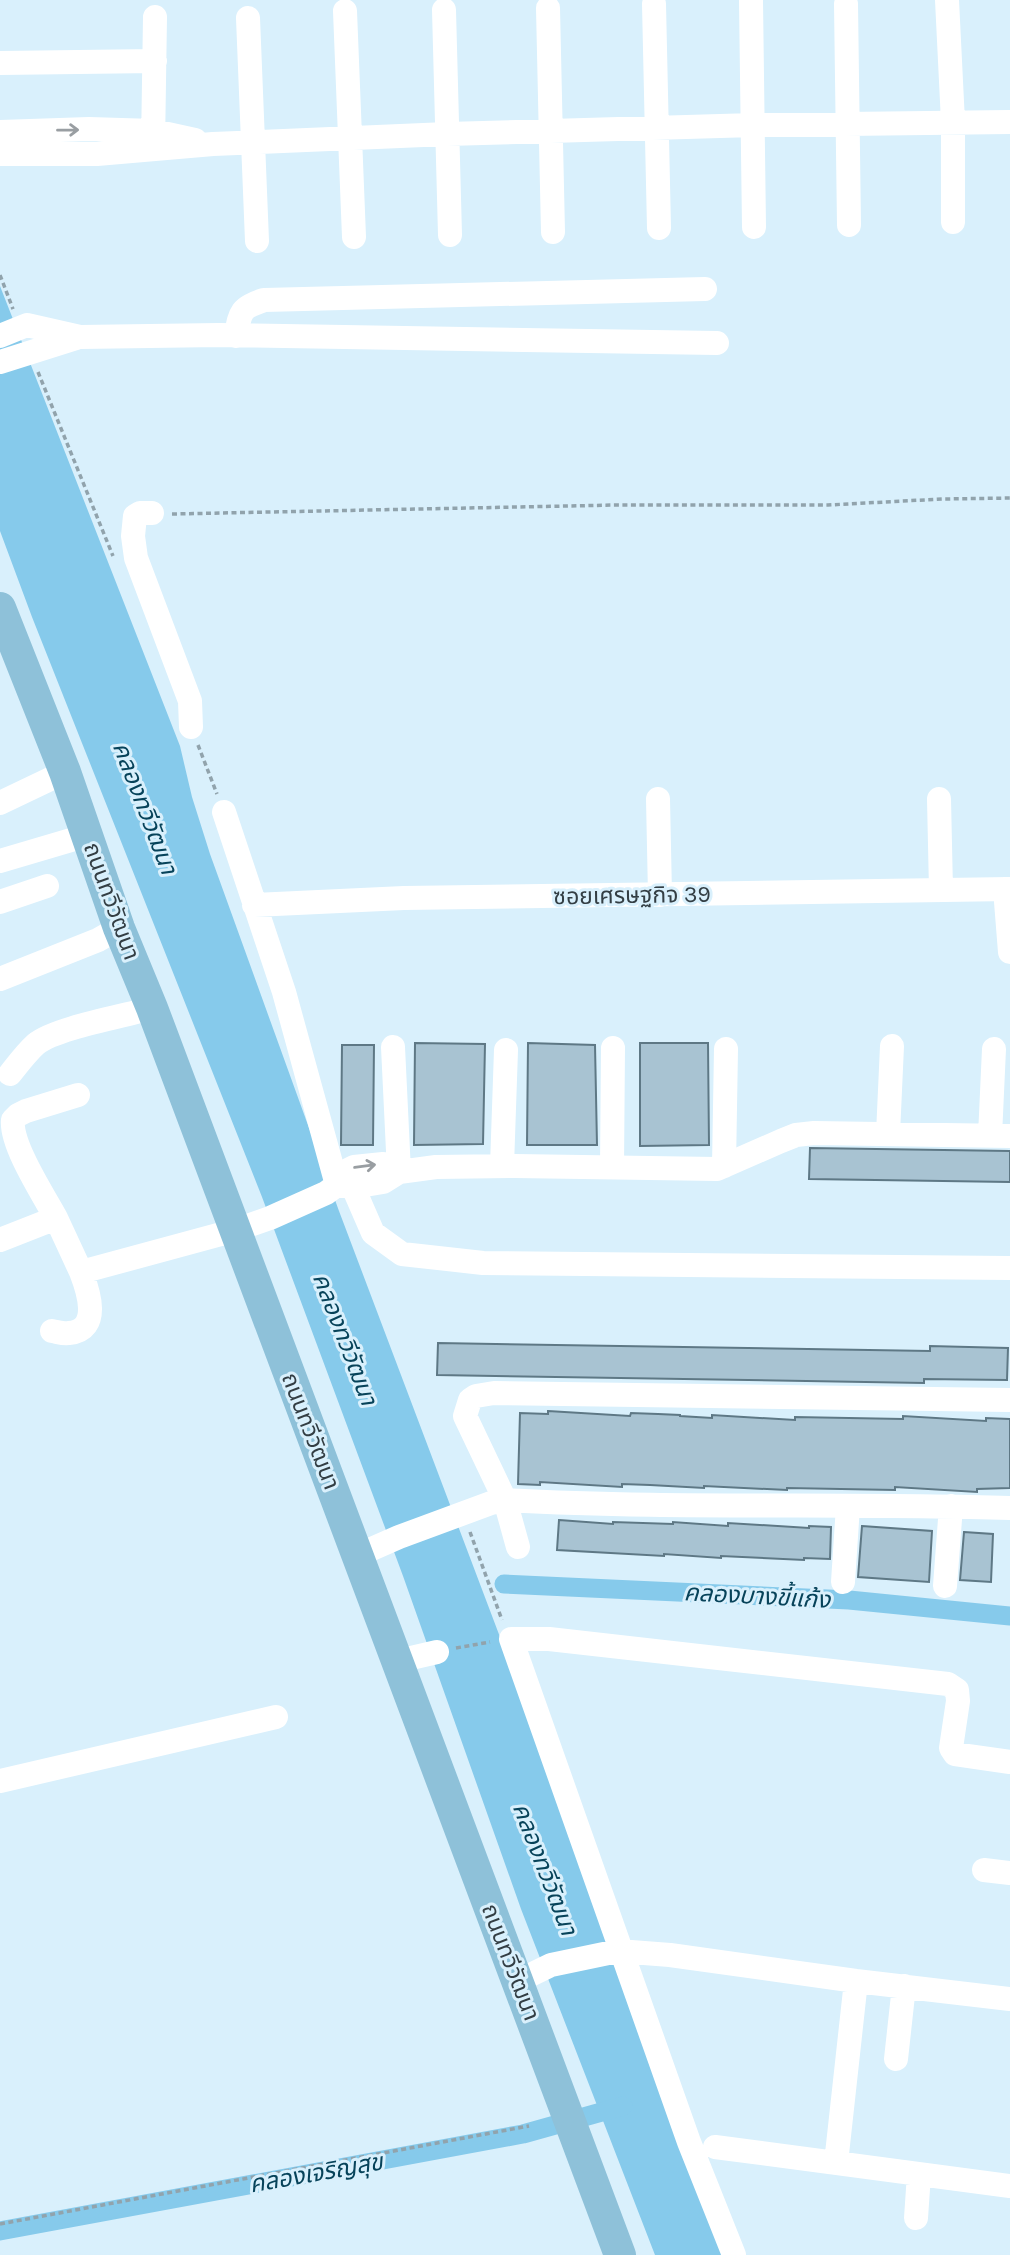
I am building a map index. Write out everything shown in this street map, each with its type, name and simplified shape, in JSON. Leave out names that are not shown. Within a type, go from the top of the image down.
[{"type":"main road","name":"ถนนทวีวัฒนา","points":[[2,618],[65,772],[119,928],[236,1230],[620,2255]]},
{"type":"street","points":[[947,0],[953,122],[953,222]]},
{"type":"street","points":[[751,1],[754,227]]},
{"type":"street","points":[[654,4],[659,228]]},
{"type":"street","points":[[846,4],[849,225]]},
{"type":"street","points":[[548,8],[552,232]]},
{"type":"street","points":[[444,10],[450,235]]},
{"type":"street","points":[[345,11],[354,237]]},
{"type":"street","points":[[153,141],[155,17]]},
{"type":"street","points":[[248,18],[257,241]]},
{"type":"street","points":[[0,64],[155,61]]},
{"type":"street","points":[[2,143],[97,154],[153,141],[213,144],[350,137],[754,125],[1010,122]]},
{"type":"street","points":[[236,336],[239,315],[247,306],[264,300],[705,289]]},
{"type":"street","points":[[0,335],[21,318],[80,337]]},
{"type":"street","points":[[0,362],[80,337],[236,336],[717,343]]},
{"type":"street","points":[[152,513],[135,516],[133,536],[136,558],[186,686],[191,708],[191,727]]},
{"type":"street","points":[[0,803],[65,772]]},
{"type":"street","points":[[658,799],[660,895]]},
{"type":"street","points":[[940,799],[942,890]]},
{"type":"street","points":[[224,812],[285,992],[338,1188],[373,1233],[402,1254],[510,1263],[1010,1268]]},
{"type":"street","points":[[0,861],[88,835]]},
{"type":"street","points":[[0,902],[47,886]]},
{"type":"street","points":[[1008,889],[1010,952]]},
{"type":"street","name":"ซอยเศรษฐกิจ 39","points":[[254,905],[404,898],[1008,889]]},
{"type":"street","points":[[0,979],[98,940],[119,928]]},
{"type":"street","points":[[10,1074],[35,1045],[45,1038],[152,1008]]},
{"type":"street","points":[[888,1134],[892,1046]]},
{"type":"street","points":[[393,1047],[399,1172]]},
{"type":"street","points":[[612,1167],[613,1048]]},
{"type":"street","points":[[502,1166],[506,1049]]},
{"type":"street","points":[[724,1166],[726,1049]]},
{"type":"street","points":[[81,1272],[236,1230],[338,1188],[383,1182],[399,1172],[436,1167],[502,1166],[717,1169],[796,1135],[1000,1136],[994,1049]]},
{"type":"street","points":[[52,1331],[70,1333],[82,1329],[89,1319],[90,1297],[56,1218],[19,1149],[13,1133],[13,1120],[26,1111],[78,1095]]},
{"type":"street","points":[[0,1240],[56,1218]]},
{"type":"street","points":[[518,1547],[505,1500],[465,1416],[470,1400],[476,1396],[494,1393],[581,1393],[1010,1400]]},
{"type":"street","points":[[358,1555],[399,1537],[505,1500],[600,1505],[1010,1508]]},
{"type":"street","points":[[843,1582],[848,1506]]},
{"type":"street","points":[[945,1586],[951,1506]]},
{"type":"street","points":[[734,2255],[506,1639],[549,1639],[948,1684],[957,1690],[958,1701],[951,1748],[955,1754],[1010,1762]]},
{"type":"street","points":[[398,1661],[437,1652]]},
{"type":"street","points":[[0,1781],[276,1717]]},
{"type":"street","points":[[984,1870],[1010,1873]]},
{"type":"street","points":[[518,1981],[551,1965],[620,1951],[670,1955],[1010,1999]]},
{"type":"street","points":[[836,2163],[856,1981]]},
{"type":"street","points":[[896,2059],[904,1986]]},
{"type":"street","points":[[715,2147],[1010,2186]]},
{"type":"street","points":[[916,2218],[919,2174]]},
{"type":"path","points":[[0,275],[21,318]]},
{"type":"path","points":[[152,513],[616,505],[828,505],[1010,498]]},
{"type":"path","points":[[437,1652],[506,1639],[477,1555]]},
{"type":"path","points":[[0,2224],[529,2126]]},
{"type":"water","name":"คลองทวีวัฒนา","points":[[0,286],[180,746],[210,854],[339,1211],[616,1944],[729,2255],[655,2255],[521,1909],[403,1576],[262,1197],[0,531]]},
{"type":"building","points":[[415,1043],[485,1044],[483,1144],[414,1145]]},
{"type":"building","points":[[528,1043],[595,1045],[597,1145],[527,1145]]},
{"type":"building","points":[[640,1043],[708,1043],[709,1145],[640,1146]]},
{"type":"building","points":[[342,1045],[374,1045],[373,1145],[341,1145]]},
{"type":"building","points":[[810,1148],[1010,1151],[1010,1182],[809,1179]]},
{"type":"building","points":[[438,1343],[930,1351],[930,1346],[1008,1348],[1007,1380],[924,1379],[924,1383],[437,1375]]},
{"type":"building","points":[[548,1411],[795,1420],[795,1417],[903,1419],[903,1416],[986,1421],[986,1418],[1010,1419],[1010,1488],[977,1489],[977,1492],[895,1487],[895,1490],[787,1490],[622,1484],[622,1487],[540,1482],[540,1485],[518,1484],[520,1413],[548,1414]]},
{"type":"building","points":[[559,1520],[613,1524],[673,1522],[728,1526],[728,1523],[831,1527],[830,1559],[721,1558],[557,1550]]},
{"type":"building","points":[[862,1526],[932,1531],[929,1582],[858,1577]]},
{"type":"building","points":[[964,1532],[993,1534],[991,1582],[960,1580]]},
{"type":"waterway","name":"คลองบางขี้แก้ง","points":[[504,1584],[849,1600],[1010,1616]]},
{"type":"waterway","name":"คลองเจริญสุข","points":[[0,2231],[523,2134],[623,2106]]}]
